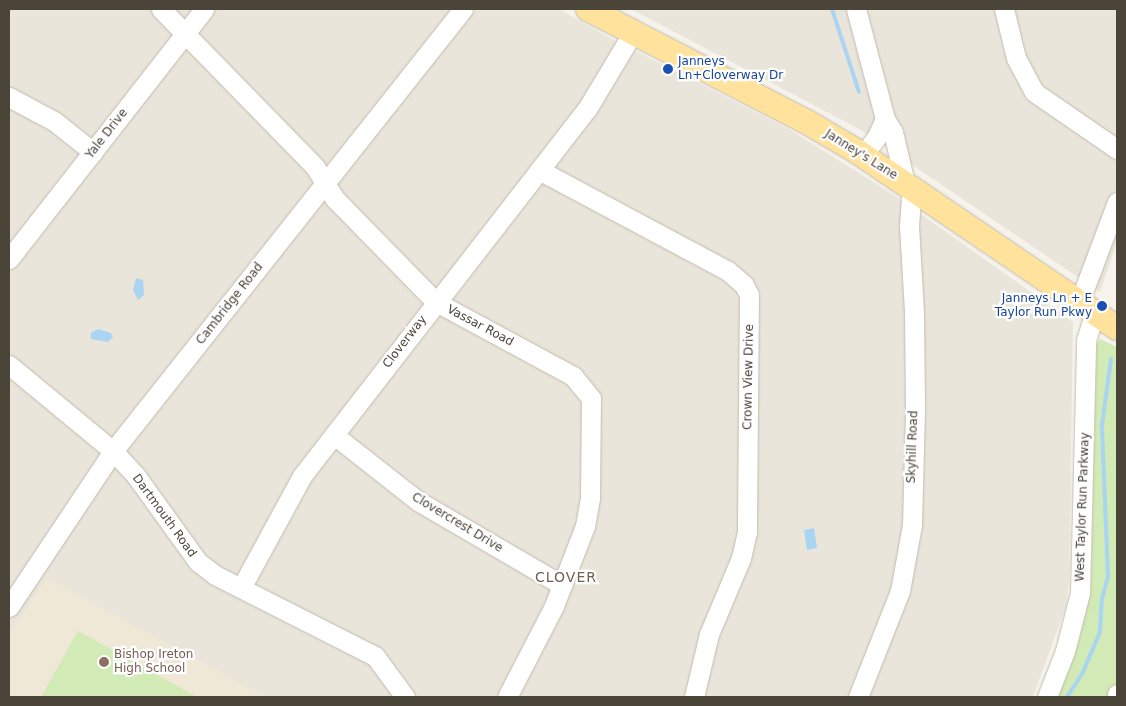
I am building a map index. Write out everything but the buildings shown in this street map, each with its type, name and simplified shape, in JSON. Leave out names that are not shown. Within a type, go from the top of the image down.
[{"type":"main road","name":"Janney's Lane","points":[[588,9],[807,122],[863,155],[1117,328]]},
{"type":"street","name":"Vassar Road","points":[[161,9],[315,167],[334,198],[436,302],[573,376],[591,398],[590,498],[585,526],[562,585],[507,697]]},
{"type":"street","name":"Yale Drive","points":[[9,259],[204,9]]},
{"type":"street","name":"Cambridge Road","points":[[9,607],[113,451],[463,9]]},
{"type":"street","name":"Skyhill Road","points":[[856,9],[885,119],[893,132],[909,185],[909,226],[914,312],[912,524],[900,591],[858,697]]},
{"type":"street","points":[[1004,9],[1016,58],[1034,92],[1117,149]]},
{"type":"street","name":"Cloverway","points":[[241,588],[285,502],[334,434],[587,109],[634,32]]},
{"type":"street","points":[[9,97],[54,122],[93,152]]},
{"type":"street","points":[[863,155],[876,138],[885,119]]},
{"type":"street","name":"Crown View Drive","points":[[539,170],[728,271],[744,285],[749,295],[747,532],[741,558],[709,634],[694,697]]},
{"type":"street","name":"West Taylor Run Parkway","points":[[1047,697],[1065,651],[1080,593],[1087,308],[1117,202]]},
{"type":"street","name":"Dartmouth Road","points":[[9,364],[113,451],[136,476],[198,562],[241,588],[375,656],[405,697]]},
{"type":"street","name":"Clovercrest Drive","points":[[334,434],[418,500],[562,585]]},
{"type":"shaded area","points":[[9,9],[559,9],[608,37],[787,128],[891,193],[1073,322],[1069,578],[1066,607],[1033,697],[265,697],[47,579],[9,635]]},
{"type":"shaded area","points":[[631,9],[1117,9],[1117,242],[1100,292],[859,129]]},
{"type":"shaded area","name":"Bishop Ireton High School","points":[[47,578],[265,697],[9,697],[9,635]]},
{"type":"green space","points":[[1100,339],[1117,347],[1117,697],[1057,697],[1078,644],[1091,589],[1096,345]]},
{"type":"green space","points":[[78,631],[197,697],[41,697]]},
{"type":"water","points":[[136,278],[143,280],[144,295],[138,300],[133,290]]},
{"type":"water","points":[[98,329],[111,333],[113,337],[108,342],[91,339],[91,333]]},
{"type":"water","points":[[814,528],[817,548],[807,550],[804,530]]},
{"type":"waterway","points":[[832,9],[859,92]]},
{"type":"waterway","points":[[1067,697],[1083,672],[1100,632],[1102,599],[1108,577],[1102,425],[1111,359]]},
{"type":"place","name":"Janneys Ln+Cloverway Dr","points":[[668,69]]},
{"type":"place","name":"Janneys Ln + E Taylor Run Pkwy","points":[[1102,306]]},
{"type":"place","name":"Bishop Ireton High School","points":[[104,662]]},
{"type":"district","name":"CLOVER","points":[[566,577]]}]
